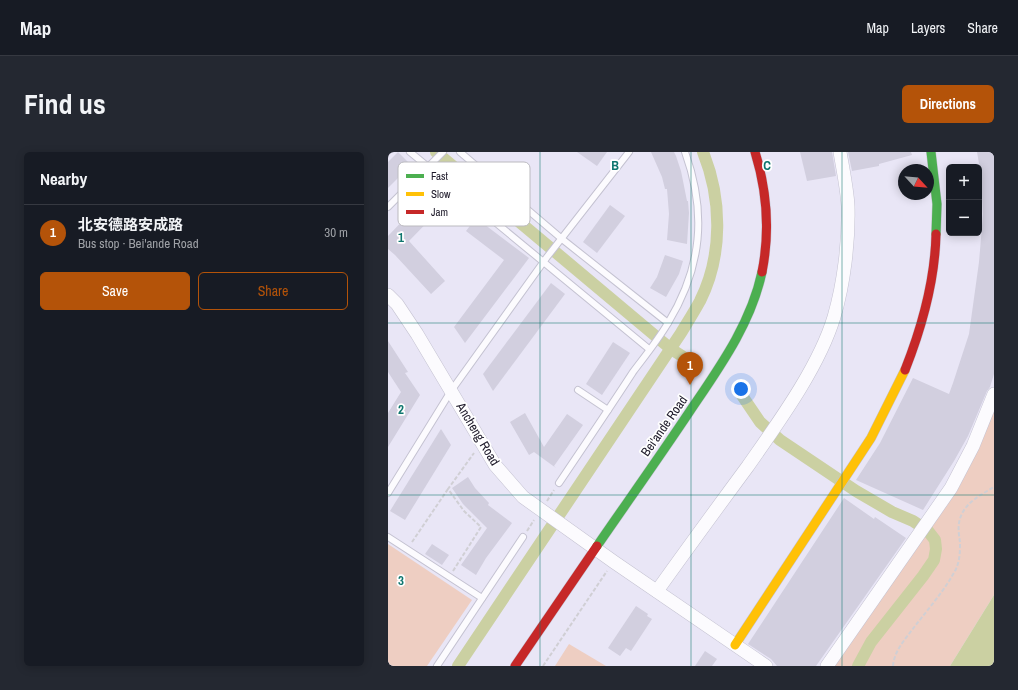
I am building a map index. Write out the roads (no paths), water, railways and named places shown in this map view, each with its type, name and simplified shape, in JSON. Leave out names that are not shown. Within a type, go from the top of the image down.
[{"type":"street","name":"Bei'ande Road","points":[[515,666],[704,392],[750,313],[759,286],[765,257],[767,230],[765,190],[755,152]]},
{"type":"street","points":[[657,591],[778,422],[804,382],[822,349],[834,317],[842,280],[848,238],[848,205],[840,152]]},
{"type":"street","points":[[735,645],[871,438],[903,375],[914,348],[924,316],[931,285],[936,246],[937,204],[931,152]]},
{"type":"street","name":"Ancheng Road","points":[[388,297],[397,304],[417,334],[495,465],[523,497],[614,562],[766,666]]},
{"type":"street","points":[[827,666],[951,488],[974,446],[994,394]]},
{"type":"lane","points":[[410,152],[424,162]]},
{"type":"lane","points":[[434,162],[443,152]]},
{"type":"lane","points":[[460,152],[471,162]]},
{"type":"lane","points":[[388,493],[390,485],[451,391],[545,260],[629,152]]},
{"type":"lane","points":[[559,483],[668,323],[689,281],[696,253],[699,232],[696,191],[685,152]]},
{"type":"lane","points":[[388,207],[398,197]]},
{"type":"lane","points":[[530,214],[560,241],[668,323]]},
{"type":"lane","points":[[503,226],[649,349]]},
{"type":"lane","points":[[578,390],[608,410]]},
{"type":"lane","points":[[388,537],[482,598]]},
{"type":"lane","points":[[437,666],[523,537]]},
{"type":"waterway","points":[[436,152],[448,162]]},
{"type":"waterway","points":[[458,666],[681,333],[700,301],[708,283],[713,265],[717,227],[714,189],[703,152]]},
{"type":"waterway","points":[[524,226],[671,349],[682,356]]},
{"type":"waterway","points":[[741,394],[760,422],[780,440],[856,491],[892,512],[913,521],[928,531],[935,540],[936,549],[934,560],[871,642],[858,666]]},
{"type":"place","name":"北安德路安成路","points":[[690,385]]}]
